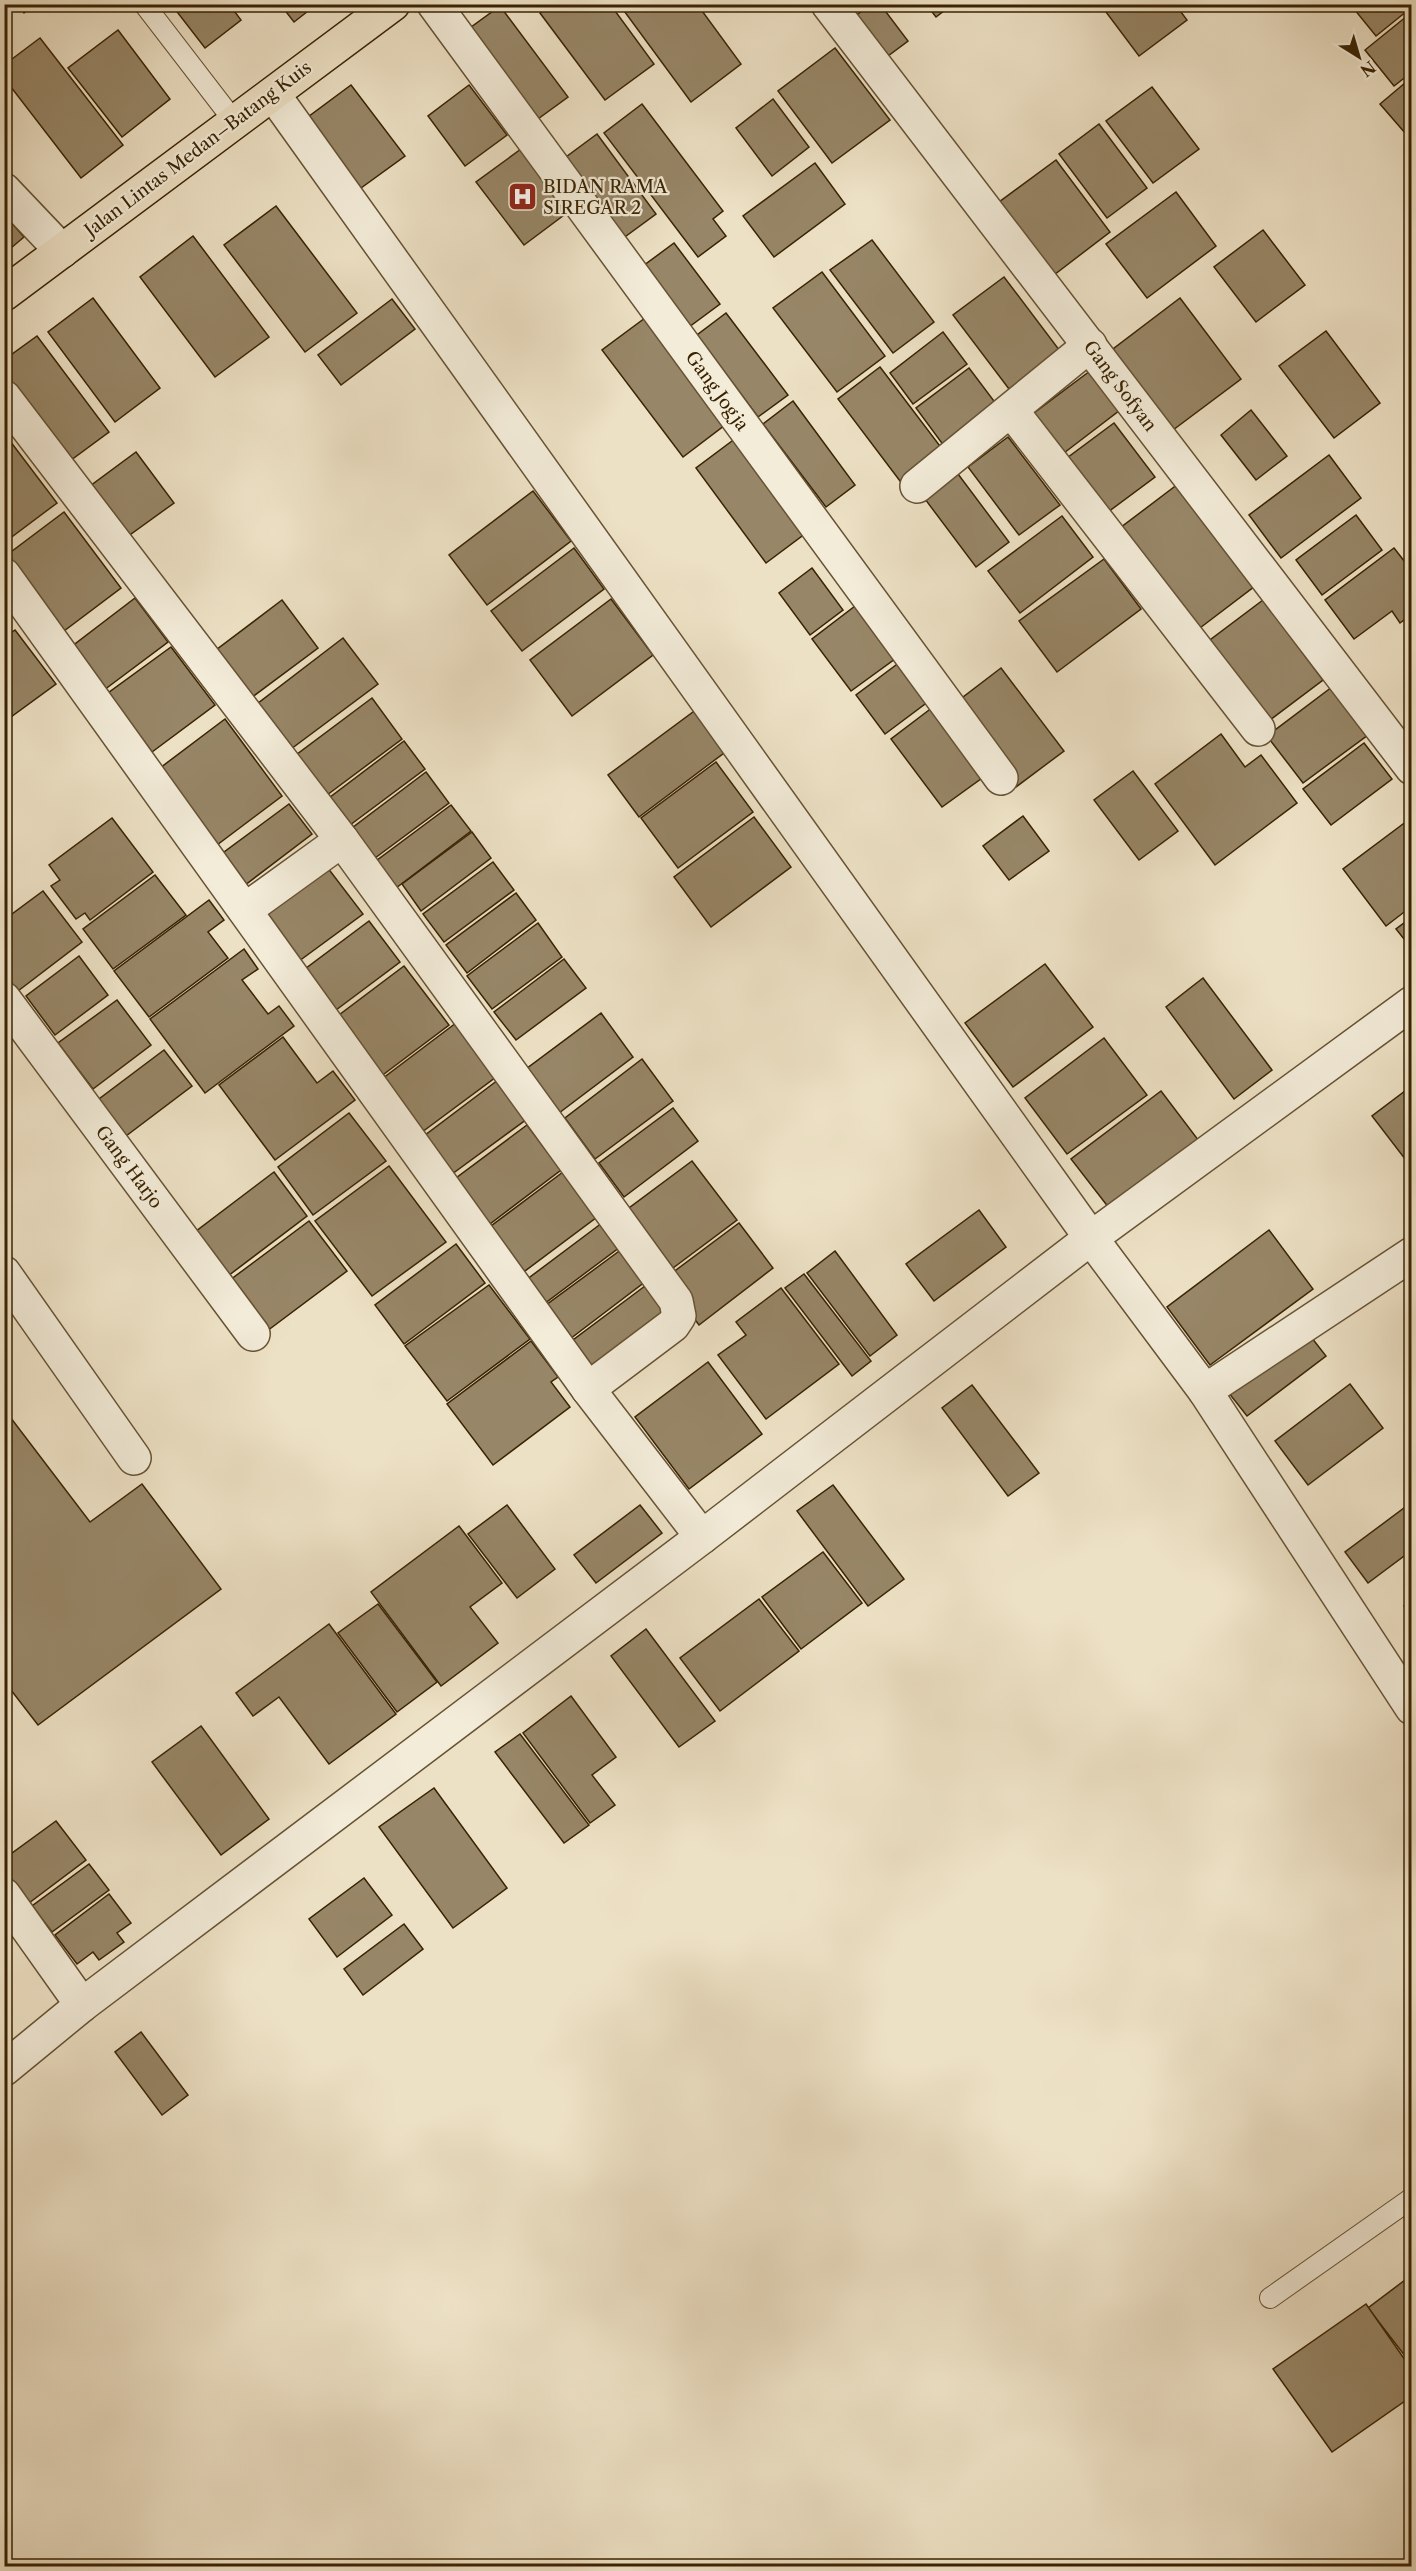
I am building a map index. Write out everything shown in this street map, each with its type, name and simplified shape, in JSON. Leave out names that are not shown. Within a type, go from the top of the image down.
[{"type":"highway","name":"Jalan Lintas Medan–Batang Kuis","points":[[4,294],[393,4]]},
{"type":"street","name":"Gang Jogja","points":[[434,4],[1001,778]]},
{"type":"street","name":"Gang Sofyan","points":[[828,4],[1412,768]]},
{"type":"street","points":[[273,94],[1091,1238],[1205,1391],[1412,1708]]},
{"type":"street","points":[[4,190],[62,251]]},
{"type":"street","points":[[917,486],[1090,345]]},
{"type":"street","points":[[4,397],[342,840],[676,1301],[679,1316],[673,1325],[588,1389]]},
{"type":"street","points":[[1011,410],[1258,729]]},
{"type":"street","points":[[4,575],[588,1389],[702,1537]]},
{"type":"street","points":[[245,910],[342,840]]},
{"type":"street","name":"Gang Harjo","points":[[4,999],[253,1335]]},
{"type":"street","points":[[4,2069],[82,2005],[702,1537],[1091,1238],[1412,1003]]},
{"type":"street","points":[[1205,1391],[1412,1254]]},
{"type":"street","points":[[4,1273],[134,1458]]},
{"type":"street","points":[[4,1895],[82,2005]]},
{"type":"lane","points":[[144,4],[234,121]]},
{"type":"lane","points":[[1270,2298],[1412,2198]]},
{"type":"building","points":[[18,4],[35,4],[24,13]]},
{"type":"building","points":[[171,4],[229,4],[241,20],[205,48]]},
{"type":"building","points":[[280,4],[317,4],[294,22]]},
{"type":"building","points":[[550,4],[610,4],[654,64],[605,100],[540,13]]},
{"type":"building","points":[[619,4],[697,4],[741,64],[691,102]]},
{"type":"building","points":[[871,4],[880,4],[908,41],[880,62],[849,21]]},
{"type":"building","points":[[926,4],[953,4],[936,17]]},
{"type":"building","points":[[1100,4],[1175,4],[1187,20],[1139,56]]},
{"type":"building","points":[[1350,4],[1412,4],[1412,7],[1376,36]]},
{"type":"building","points":[[500,6],[568,97],[531,124],[463,33]]},
{"type":"building","points":[[1412,12],[1412,72],[1394,86],[1365,50]]},
{"type":"building","points":[[118,30],[170,99],[122,137],[68,68]]},
{"type":"building","points":[[40,38],[123,145],[81,178],[4,78],[4,65]]},
{"type":"building","points":[[835,48],[890,120],[832,163],[778,91]]},
{"type":"building","points":[[1412,77],[1412,141],[1380,104]]},
{"type":"building","points":[[351,85],[405,156],[361,188],[308,117]]},
{"type":"building","points":[[469,85],[507,135],[465,166],[428,116]]},
{"type":"building","points":[[1152,87],[1199,149],[1153,183],[1106,121]]},
{"type":"building","points":[[773,99],[809,147],[772,176],[736,128]]},
{"type":"building","points":[[642,104],[723,211],[713,219],[726,236],[698,257],[604,133]]},
{"type":"building","points":[[1099,124],[1147,188],[1107,218],[1059,154]]},
{"type":"building","points":[[597,134],[656,214],[622,239],[562,160]]},
{"type":"building","name":"BIDAN RAMA SIREGAR 2","points":[[521,149],[568,212],[524,245],[476,182]]},
{"type":"building","points":[[1056,160],[1110,232],[1050,278],[995,205]]},
{"type":"building","points":[[815,163],[845,204],[774,257],[743,216]]},
{"type":"building","points":[[1176,192],[1216,246],[1147,298],[1106,244]]},
{"type":"building","points":[[276,206],[357,313],[305,352],[224,245]]},
{"type":"building","points":[[4,214],[24,237],[4,254]]},
{"type":"building","points":[[1263,230],[1305,285],[1256,322],[1214,267]]},
{"type":"building","points":[[193,236],[269,337],[215,377],[140,277]]},
{"type":"building","points":[[872,240],[934,322],[893,353],[830,270]]},
{"type":"building","points":[[674,243],[720,304],[689,327],[643,266]]},
{"type":"building","points":[[822,272],[885,356],[837,392],[773,308]]},
{"type":"building","points":[[1004,277],[1060,351],[1009,389],[953,315]]},
{"type":"building","points":[[93,298],[160,388],[115,422],[48,332]]},
{"type":"building","points":[[1180,298],[1241,379],[1173,430],[1113,349]]},
{"type":"building","points":[[392,299],[415,329],[341,385],[318,355]]},
{"type":"building","points":[[726,313],[788,395],[758,417],[697,335]]},
{"type":"building","points":[[645,318],[725,425],[683,457],[602,350]]},
{"type":"building","points":[[1326,331],[1380,403],[1334,438],[1279,366]]},
{"type":"building","points":[[943,332],[967,364],[913,404],[890,373]]},
{"type":"building","points":[[37,336],[109,432],[63,466],[4,388],[4,360]]},
{"type":"building","points":[[880,367],[946,454],[903,485],[838,399]]},
{"type":"building","points":[[969,368],[1000,409],[947,450],[916,408]]},
{"type":"building","points":[[1090,371],[1120,410],[1060,456],[1030,416]]},
{"type":"building","points":[[793,401],[855,485],[826,507],[763,424]]},
{"type":"building","points":[[1251,410],[1287,456],[1256,480],[1221,435]]},
{"type":"building","points":[[1114,423],[1155,477],[1104,515],[1063,461]]},
{"type":"building","points":[[4,433],[57,503],[5,542],[4,542]]},
{"type":"building","points":[[1008,437],[1060,505],[1019,535],[968,467]]},
{"type":"building","points":[[736,438],[806,533],[766,563],[696,468]]},
{"type":"building","points":[[136,452],[174,503],[120,542],[82,492]]},
{"type":"building","points":[[1329,455],[1361,498],[1281,558],[1249,515]]},
{"type":"building","points":[[958,474],[1009,542],[976,567],[925,499]]},
{"type":"building","points":[[1178,484],[1255,586],[1192,634],[1116,531]]},
{"type":"building","points":[[533,491],[571,541],[487,605],[449,555]]},
{"type":"building","points":[[64,512],[121,588],[64,631],[7,555]]},
{"type":"building","points":[[1356,515],[1382,550],[1322,595],[1296,560]]},
{"type":"building","points":[[1062,516],[1093,557],[1020,613],[988,571]]},
{"type":"building","points":[[574,548],[604,589],[522,651],[491,611]]},
{"type":"building","points":[[1394,548],[1412,571],[1412,614],[1400,623],[1392,611],[1354,639],[1325,600]]},
{"type":"building","points":[[1104,559],[1141,609],[1057,672],[1019,621]]},
{"type":"building","points":[[812,568],[843,610],[810,635],[779,593]]},
{"type":"building","points":[[135,598],[168,642],[104,690],[71,647]]},
{"type":"building","points":[[611,599],[653,655],[572,716],[530,660]]},
{"type":"building","points":[[282,600],[318,648],[251,698],[216,650]]},
{"type":"building","points":[[1263,600],[1323,680],[1262,726],[1202,646]]},
{"type":"building","points":[[859,603],[899,656],[851,691],[812,639]]},
{"type":"building","points":[[15,630],[56,684],[4,722],[4,638]]},
{"type":"building","points":[[343,638],[378,684],[291,749],[257,704]]},
{"type":"building","points":[[171,647],[215,705],[152,752],[108,693]]},
{"type":"building","points":[[904,659],[933,698],[885,734],[856,695]]},
{"type":"building","points":[[1001,668],[1064,751],[1016,787],[954,704]]},
{"type":"building","points":[[1332,687],[1368,735],[1303,783],[1267,736]]},
{"type":"building","points":[[372,698],[402,739],[327,795],[296,755]]},
{"type":"building","points":[[937,704],[989,773],[942,807],[891,739]]},
{"type":"building","points":[[697,709],[728,750],[639,817],[608,775]]},
{"type":"building","points":[[225,719],[282,796],[209,851],[152,774]]},
{"type":"building","points":[[1221,734],[1245,767],[1261,755],[1297,803],[1215,865],[1155,784]]},
{"type":"building","points":[[404,741],[425,769],[350,825],[329,798]]},
{"type":"building","points":[[1364,743],[1392,779],[1331,825],[1303,789]]},
{"type":"building","points":[[716,762],[753,812],[678,868],[641,818]]},
{"type":"building","points":[[1133,771],[1178,831],[1139,860],[1094,800]]},
{"type":"building","points":[[426,772],[449,803],[375,858],[352,828]]},
{"type":"building","points":[[289,804],[312,834],[240,889],[216,858]]},
{"type":"building","points":[[451,805],[471,831],[396,888],[376,861]]},
{"type":"building","points":[[1023,816],[1049,851],[1009,880],[983,846]]},
{"type":"building","points":[[754,817],[791,867],[711,927],[674,877]]},
{"type":"building","points":[[112,818],[153,872],[90,920],[85,913],[76,919],[51,886],[60,880],[49,865]]},
{"type":"building","points":[[1407,821],[1412,828],[1412,906],[1386,926],[1343,869]]},
{"type":"building","points":[[472,832],[491,858],[421,911],[402,884]]},
{"type":"building","points":[[493,862],[514,890],[444,942],[423,914]]},
{"type":"building","points":[[324,863],[363,914],[295,964],[257,913]]},
{"type":"building","points":[[155,875],[186,915],[113,969],[83,929]]},
{"type":"building","points":[[43,891],[82,942],[14,994],[4,982],[4,920]]},
{"type":"building","points":[[516,893],[536,920],[467,973],[446,945]]},
{"type":"building","points":[[209,900],[224,920],[208,932],[228,958],[149,1017],[114,971]]},
{"type":"building","points":[[1412,917],[1412,949],[1396,929]]},
{"type":"building","points":[[369,921],[400,962],[332,1013],[301,972]]},
{"type":"building","points":[[538,923],[562,957],[492,1009],[467,976]]},
{"type":"building","points":[[244,949],[258,969],[242,980],[268,1014],[279,1006],[294,1026],[205,1093],[150,1019]]},
{"type":"building","points":[[79,956],[108,995],[55,1035],[26,996]]},
{"type":"building","points":[[564,959],[586,988],[516,1040],[494,1012]]},
{"type":"building","points":[[1045,964],[1093,1027],[1013,1087],[965,1023]]},
{"type":"building","points":[[404,966],[449,1025],[376,1080],[331,1021]]},
{"type":"building","points":[[1203,978],[1272,1070],[1234,1099],[1166,1007]]},
{"type":"building","points":[[117,1000],[151,1045],[93,1089],[58,1043]]},
{"type":"building","points":[[601,1013],[633,1057],[559,1113],[526,1069]]},
{"type":"building","points":[[456,1023],[496,1077],[418,1135],[378,1082]]},
{"type":"building","points":[[283,1037],[317,1083],[333,1071],[355,1100],[275,1160],[219,1085]]},
{"type":"building","points":[[1104,1038],[1147,1095],[1067,1154],[1025,1098]]},
{"type":"building","points":[[164,1050],[192,1086],[126,1136],[99,1099]]},
{"type":"building","points":[[642,1059],[673,1101],[595,1159],[565,1118]]},
{"type":"building","points":[[498,1080],[527,1119],[448,1177],[420,1139]]},
{"type":"building","points":[[1409,1088],[1412,1091],[1412,1168],[1372,1116]]},
{"type":"building","points":[[1161,1091],[1199,1141],[1109,1208],[1071,1159]]},
{"type":"building","points":[[673,1108],[698,1141],[624,1197],[599,1163]]},
{"type":"building","points":[[349,1113],[386,1161],[313,1215],[278,1167]]},
{"type":"building","points":[[527,1125],[561,1170],[486,1227],[452,1181]]},
{"type":"building","points":[[692,1161],[737,1220],[673,1268],[629,1208]]},
{"type":"building","points":[[389,1166],[446,1242],[372,1296],[315,1221]]},
{"type":"building","points":[[274,1172],[307,1216],[224,1279],[191,1235]]},
{"type":"building","points":[[563,1172],[597,1217],[521,1274],[487,1229]]},
{"type":"building","points":[[979,1210],[1006,1247],[934,1301],[906,1264]]},
{"type":"building","points":[[309,1221],[347,1271],[263,1334],[226,1283]]},
{"type":"building","points":[[602,1223],[620,1247],[540,1307],[522,1283]]},
{"type":"building","points":[[739,1223],[773,1268],[699,1325],[664,1279]]},
{"type":"building","points":[[1269,1230],[1313,1289],[1210,1365],[1167,1307]]},
{"type":"building","points":[[456,1244],[485,1283],[404,1344],[375,1305]]},
{"type":"building","points":[[622,1249],[646,1281],[566,1342],[542,1308]]},
{"type":"building","points":[[835,1251],[897,1335],[870,1356],[807,1273]]},
{"type":"building","points":[[804,1274],[871,1361],[852,1376],[785,1288]]},
{"type":"building","points":[[649,1283],[671,1313],[591,1374],[569,1343]]},
{"type":"building","points":[[489,1285],[530,1339],[447,1401],[405,1346]]},
{"type":"building","points":[[781,1288],[839,1364],[766,1419],[718,1355],[746,1335],[736,1322]]},
{"type":"building","points":[[1308,1333],[1326,1356],[1247,1416],[1228,1392]]},
{"type":"building","points":[[531,1341],[558,1377],[551,1382],[570,1407],[493,1465],[447,1404]]},
{"type":"building","points":[[708,1362],[762,1434],[689,1489],[635,1417]]},
{"type":"building","points":[[1350,1384],[1383,1428],[1308,1485],[1275,1441]]},
{"type":"building","points":[[972,1385],[1039,1473],[1008,1496],[942,1408]]},
{"type":"building","points":[[4,1409],[90,1522],[142,1484],[221,1589],[38,1725],[4,1681]]},
{"type":"building","points":[[833,1485],[904,1579],[868,1606],[797,1511]]},
{"type":"building","points":[[1412,1502],[1412,1550],[1368,1583],[1345,1552]]},
{"type":"building","points":[[507,1505],[555,1569],[517,1598],[468,1534]]},
{"type":"building","points":[[640,1505],[662,1533],[596,1583],[574,1555]]},
{"type":"building","points":[[459,1526],[502,1583],[470,1607],[498,1643],[441,1686],[371,1592]]},
{"type":"building","points":[[823,1552],[862,1603],[801,1649],[762,1597]]},
{"type":"building","points":[[759,1599],[799,1651],[720,1711],[680,1658]]},
{"type":"building","points":[[1412,1600],[1412,1617],[1404,1606]]},
{"type":"building","points":[[378,1604],[437,1682],[397,1712],[338,1633]]},
{"type":"building","points":[[329,1624],[396,1714],[329,1764],[279,1697],[253,1716],[236,1693]]},
{"type":"building","points":[[646,1629],[715,1721],[679,1747],[611,1656]]},
{"type":"building","points":[[571,1696],[616,1757],[592,1775],[615,1805],[590,1823],[523,1733]]},
{"type":"building","points":[[201,1726],[269,1819],[221,1855],[152,1762]]},
{"type":"building","points":[[520,1734],[589,1825],[564,1843],[495,1752]]},
{"type":"building","points":[[434,1788],[507,1888],[453,1928],[379,1827]]},
{"type":"building","points":[[56,1821],[86,1860],[29,1903],[4,1870],[4,1859]]},
{"type":"building","points":[[89,1864],[109,1890],[52,1932],[32,1906]]},
{"type":"building","points":[[364,1878],[392,1915],[337,1957],[309,1919]]},
{"type":"building","points":[[109,1894],[131,1923],[117,1933],[124,1942],[99,1960],[93,1952],[77,1964],[55,1935]]},
{"type":"building","points":[[404,1924],[423,1949],[363,1995],[344,1969]]},
{"type":"building","points":[[141,2032],[188,2095],[162,2115],[115,2052]]},
{"type":"building","points":[[1405,2280],[1412,2288],[1412,2365],[1368,2308]]},
{"type":"building","points":[[1366,2304],[1412,2370],[1412,2396],[1332,2452],[1273,2369]]},
{"type":"place","name":"BIDAN RAMA SIREGAR 2","points":[[522,197]]}]
